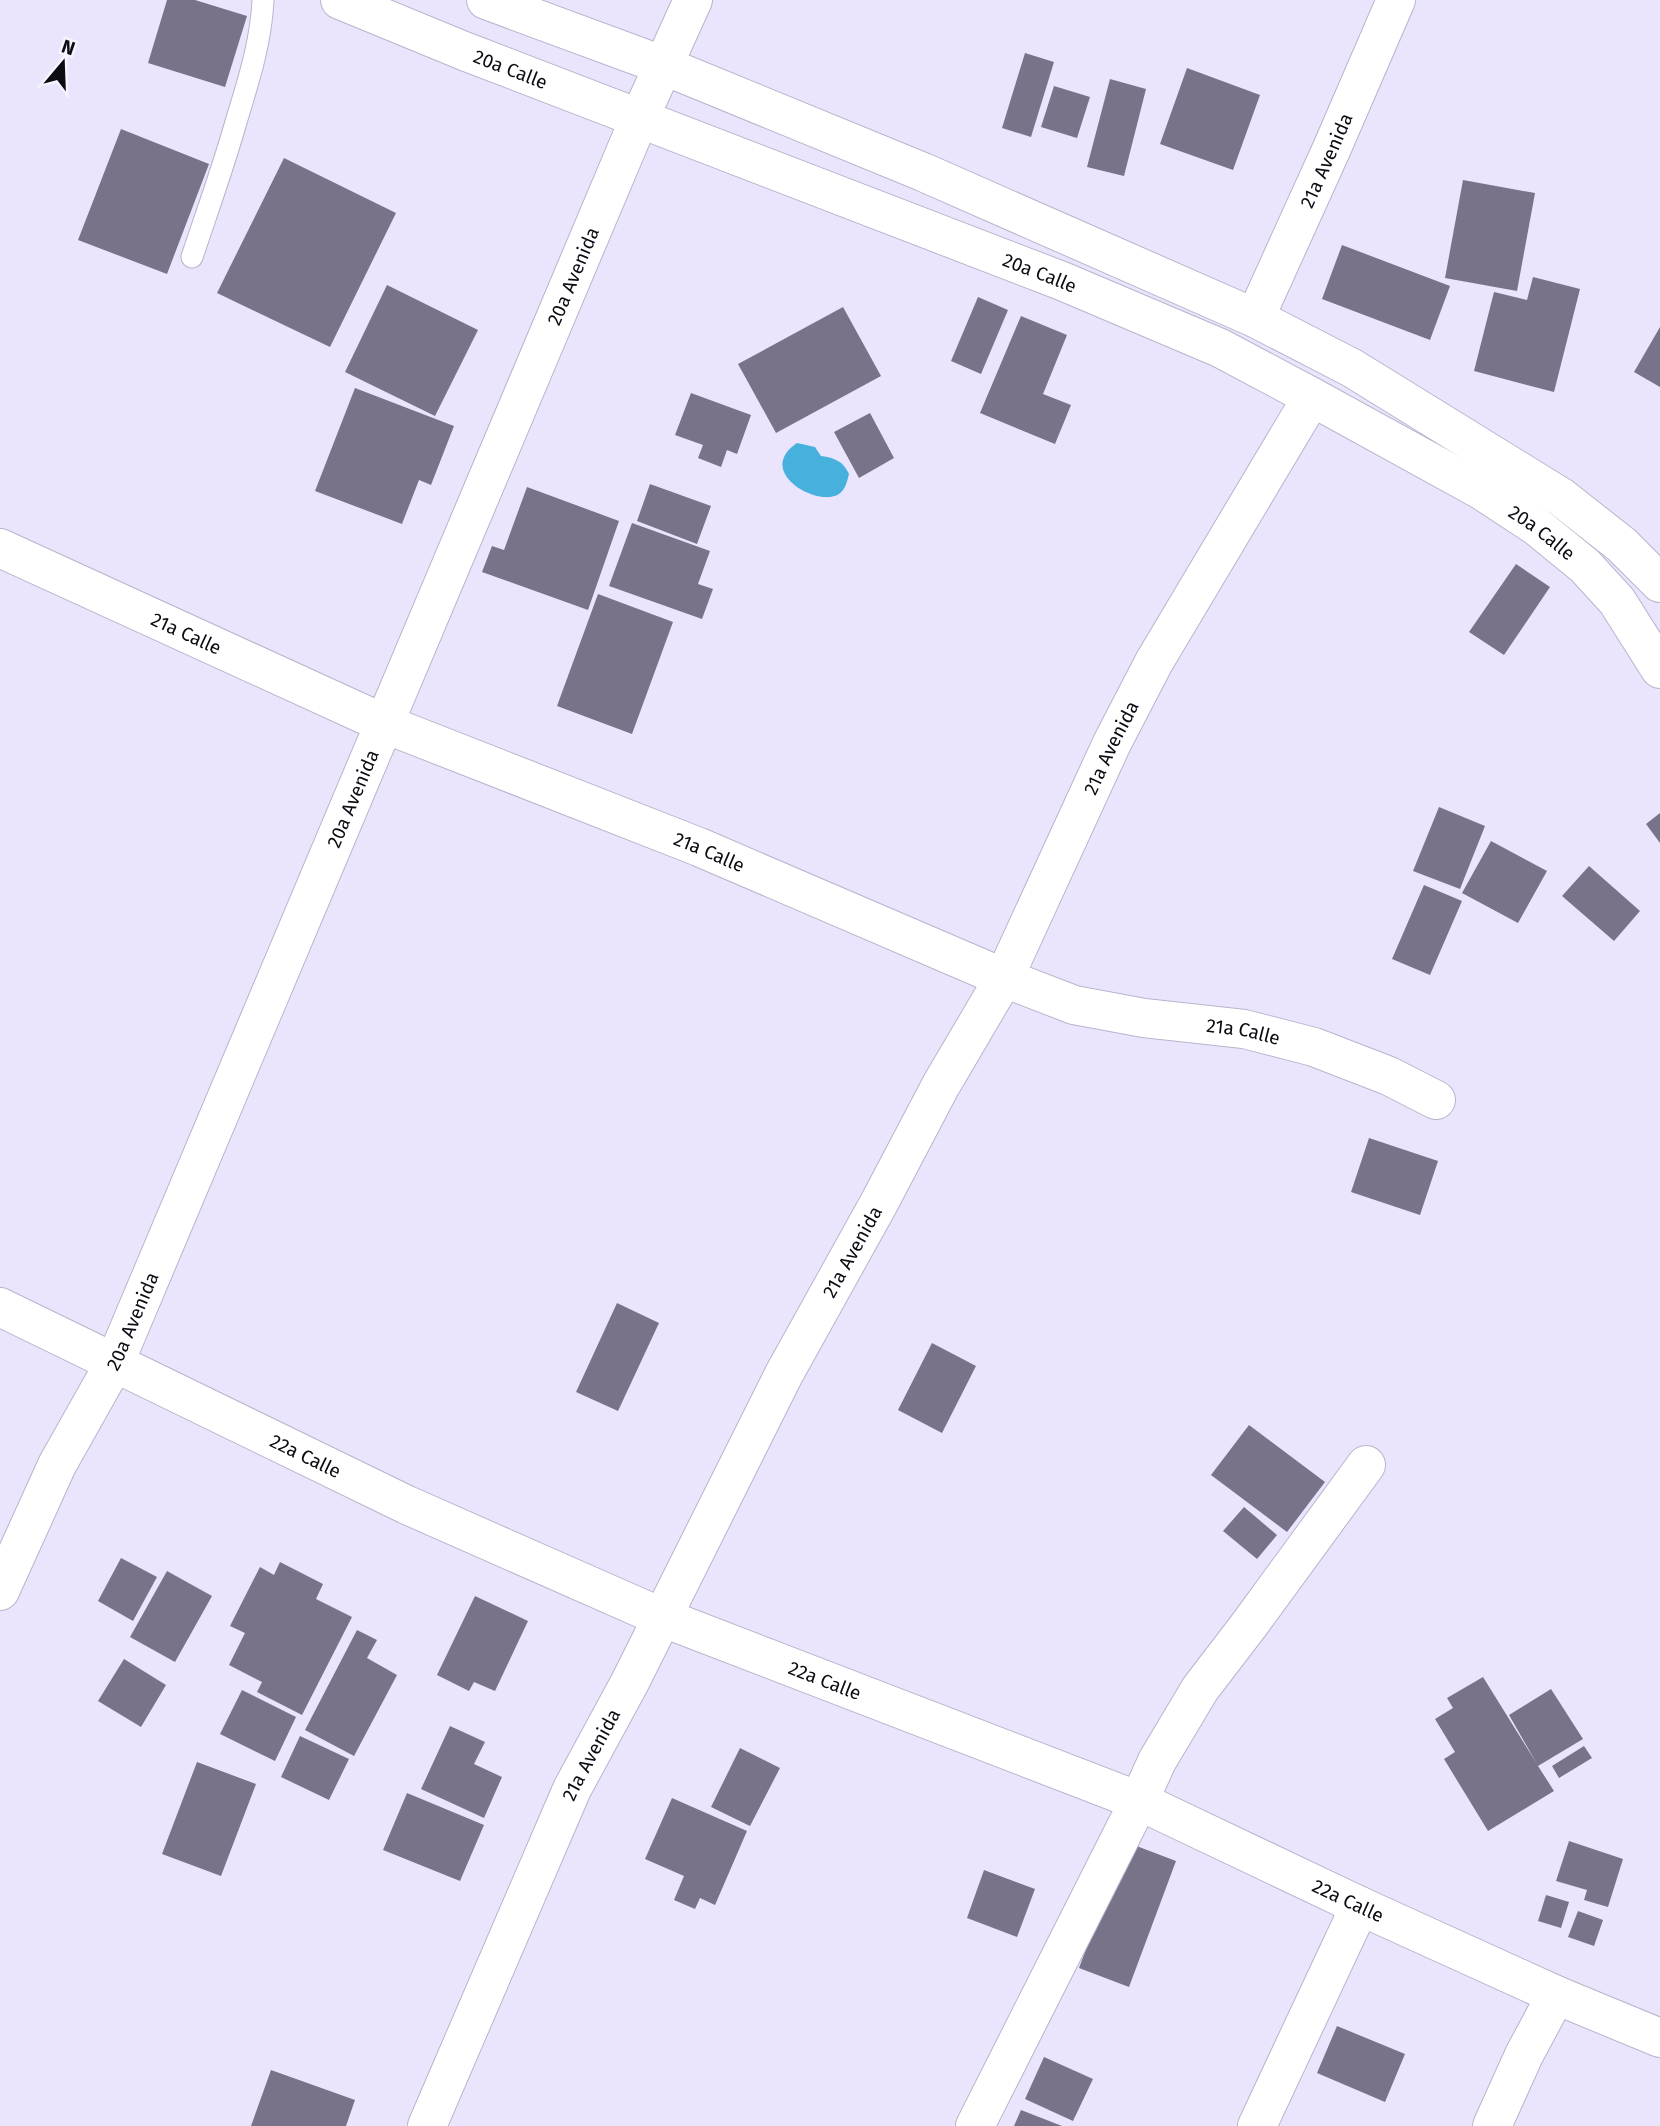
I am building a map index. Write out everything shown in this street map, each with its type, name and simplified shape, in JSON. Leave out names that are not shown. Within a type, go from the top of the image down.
[{"type":"street","name":"20a Calle","points":[[340,0],[464,51],[1062,281],[1220,348],[1481,490],[1536,526],[1585,566],[1617,601],[1660,669]]},
{"type":"street","name":"20a Calle","points":[[486,0],[662,65],[923,172],[1255,318],[1352,368],[1561,497],[1622,544],[1660,583]]},
{"type":"street","name":"20a Avenida","points":[[0,1591],[57,1465],[115,1362],[662,65],[693,0]]},
{"type":"street","name":"21a Avenida","points":[[1255,318],[1396,0]]},
{"type":"street","name":"21a Avenida","points":[[427,2126],[572,1789],[630,1682],[784,1374],[941,1085],[1004,978],[1112,743],[1154,662],[1312,397]]},
{"type":"street","name":"21a Calle","points":[[0,548],[385,724],[699,847],[1004,978],[1074,1005],[1144,1018],[1244,1029],[1314,1046],[1389,1076],[1436,1100]]},
{"type":"street","name":"22a Calle","points":[[0,1307],[407,1505],[661,1617],[1139,1801],[1360,1906],[1556,1995],[1660,2038]]},
{"type":"street","points":[[975,2126],[1157,1761],[1200,1689],[1366,1465]]},
{"type":"street","points":[[1256,2126],[1360,1906]]},
{"type":"street","points":[[1492,2126],[1556,1995]]},
{"type":"lane","points":[[192,257],[248,88],[262,24],[263,0]]},
{"type":"water","points":[[797,443],[815,447],[821,456],[834,459],[844,466],[849,474],[846,485],[839,494],[829,497],[805,492],[786,476],[782,465],[786,454]]},
{"type":"building","points":[[167,0],[195,0],[247,16],[225,87],[148,63]]},
{"type":"building","points":[[1025,53],[1054,62],[1031,137],[1002,128]]},
{"type":"building","points":[[1187,68],[1260,95],[1233,170],[1160,144]]},
{"type":"building","points":[[1110,79],[1146,89],[1124,176],[1087,167]]},
{"type":"building","points":[[1054,86],[1090,97],[1077,138],[1041,127]]},
{"type":"building","points":[[121,129],[209,164],[167,274],[78,240]]},
{"type":"building","points":[[284,158],[396,213],[330,347],[217,293]]},
{"type":"building","points":[[1463,180],[1535,193],[1517,291],[1445,278]]},
{"type":"building","points":[[1342,245],[1450,286],[1430,340],[1322,299]]},
{"type":"building","points":[[1533,277],[1580,289],[1554,392],[1474,371],[1494,292],[1527,300]]},
{"type":"building","points":[[387,285],[478,330],[435,416],[345,372]]},
{"type":"building","points":[[978,297],[1008,310],[981,374],[951,361]]},
{"type":"building","points":[[843,307],[881,376],[776,433],[738,364]]},
{"type":"building","points":[[1021,316],[1067,335],[1043,394],[1071,405],[1055,444],[980,413]]},
{"type":"building","points":[[1660,327],[1660,387],[1634,372]]},
{"type":"building","points":[[355,388],[454,426],[431,485],[419,480],[402,524],[315,491]]},
{"type":"building","points":[[691,393],[751,415],[737,454],[727,450],[721,467],[698,458],[703,445],[675,435]]},
{"type":"building","points":[[870,413],[894,458],[859,478],[834,432]]},
{"type":"building","points":[[650,484],[711,506],[697,544],[637,521]]},
{"type":"building","points":[[527,487],[619,521],[588,610],[482,572],[492,546],[504,550]]},
{"type":"building","points":[[632,523],[710,551],[698,584],[713,589],[702,619],[609,586]]},
{"type":"building","points":[[1516,564],[1550,587],[1504,655],[1469,632]]},
{"type":"building","points":[[598,594],[673,622],[632,734],[557,706]]},
{"type":"building","points":[[1439,807],[1485,826],[1460,889],[1413,871]]},
{"type":"building","points":[[1660,813],[1660,843],[1646,824]]},
{"type":"building","points":[[1491,841],[1547,871],[1518,923],[1462,893]]},
{"type":"building","points":[[1589,866],[1640,911],[1614,941],[1562,896]]},
{"type":"building","points":[[1424,885],[1462,901],[1430,975],[1392,959]]},
{"type":"building","points":[[1369,1138],[1438,1161],[1420,1215],[1351,1192]]},
{"type":"building","points":[[617,1303],[659,1323],[618,1411],[576,1392]]},
{"type":"building","points":[[932,1343],[976,1366],[942,1433],[898,1410]]},
{"type":"building","points":[[1249,1425],[1325,1482],[1287,1532],[1211,1475]]},
{"type":"building","points":[[1244,1507],[1277,1535],[1257,1559],[1223,1531]]},
{"type":"building","points":[[121,1558],[157,1577],[133,1621],[98,1601]]},
{"type":"building","points":[[280,1562],[323,1584],[316,1599],[352,1617],[302,1715],[257,1692],[262,1682],[229,1665],[245,1633],[230,1626],[260,1567],[274,1575]]},
{"type":"building","points":[[167,1571],[212,1596],[175,1662],[130,1637]]},
{"type":"building","points":[[475,1596],[528,1621],[495,1691],[474,1682],[469,1691],[437,1675]]},
{"type":"building","points":[[357,1630],[377,1640],[367,1658],[397,1675],[354,1756],[305,1730]]},
{"type":"building","points":[[124,1659],[166,1685],[141,1727],[98,1701]]},
{"type":"building","points":[[1483,1677],[1537,1764],[1509,1715],[1551,1689],[1583,1739],[1538,1766],[1554,1791],[1488,1831],[1444,1759],[1455,1752],[1435,1719],[1453,1708],[1447,1698]]},
{"type":"building","points":[[242,1690],[296,1717],[275,1761],[220,1734]]},
{"type":"building","points":[[450,1726],[485,1742],[474,1764],[502,1777],[484,1818],[421,1789]]},
{"type":"building","points":[[300,1736],[349,1759],[329,1800],[281,1777]]},
{"type":"building","points":[[1584,1746],[1592,1758],[1559,1778],[1552,1766]]},
{"type":"building","points":[[740,1748],[780,1768],[750,1826],[711,1807]]},
{"type":"building","points":[[197,1762],[256,1784],[221,1876],[162,1854]]},
{"type":"building","points":[[407,1793],[484,1825],[460,1881],[383,1850]]},
{"type":"building","points":[[672,1798],[747,1831],[715,1905],[700,1898],[695,1909],[674,1900],[684,1876],[645,1859]]},
{"type":"building","points":[[1569,1841],[1623,1859],[1608,1907],[1584,1900],[1587,1890],[1556,1881]]},
{"type":"building","points":[[1126,1842],[1176,1861],[1129,1987],[1079,1968]]},
{"type":"building","points":[[984,1870],[1035,1889],[1017,1937],[967,1918]]},
{"type":"building","points":[[1546,1895],[1569,1902],[1561,1928],[1538,1921]]},
{"type":"building","points":[[1578,1911],[1603,1920],[1594,1946],[1568,1937]]},
{"type":"building","points":[[1337,2026],[1405,2054],[1385,2102],[1317,2073]]},
{"type":"building","points":[[1044,2057],[1093,2079],[1073,2121],[1025,2099]]},
{"type":"building","points":[[271,2070],[355,2100],[346,2126],[251,2126]]},
{"type":"building","points":[[1021,2110],[1062,2126],[1014,2126]]}]
